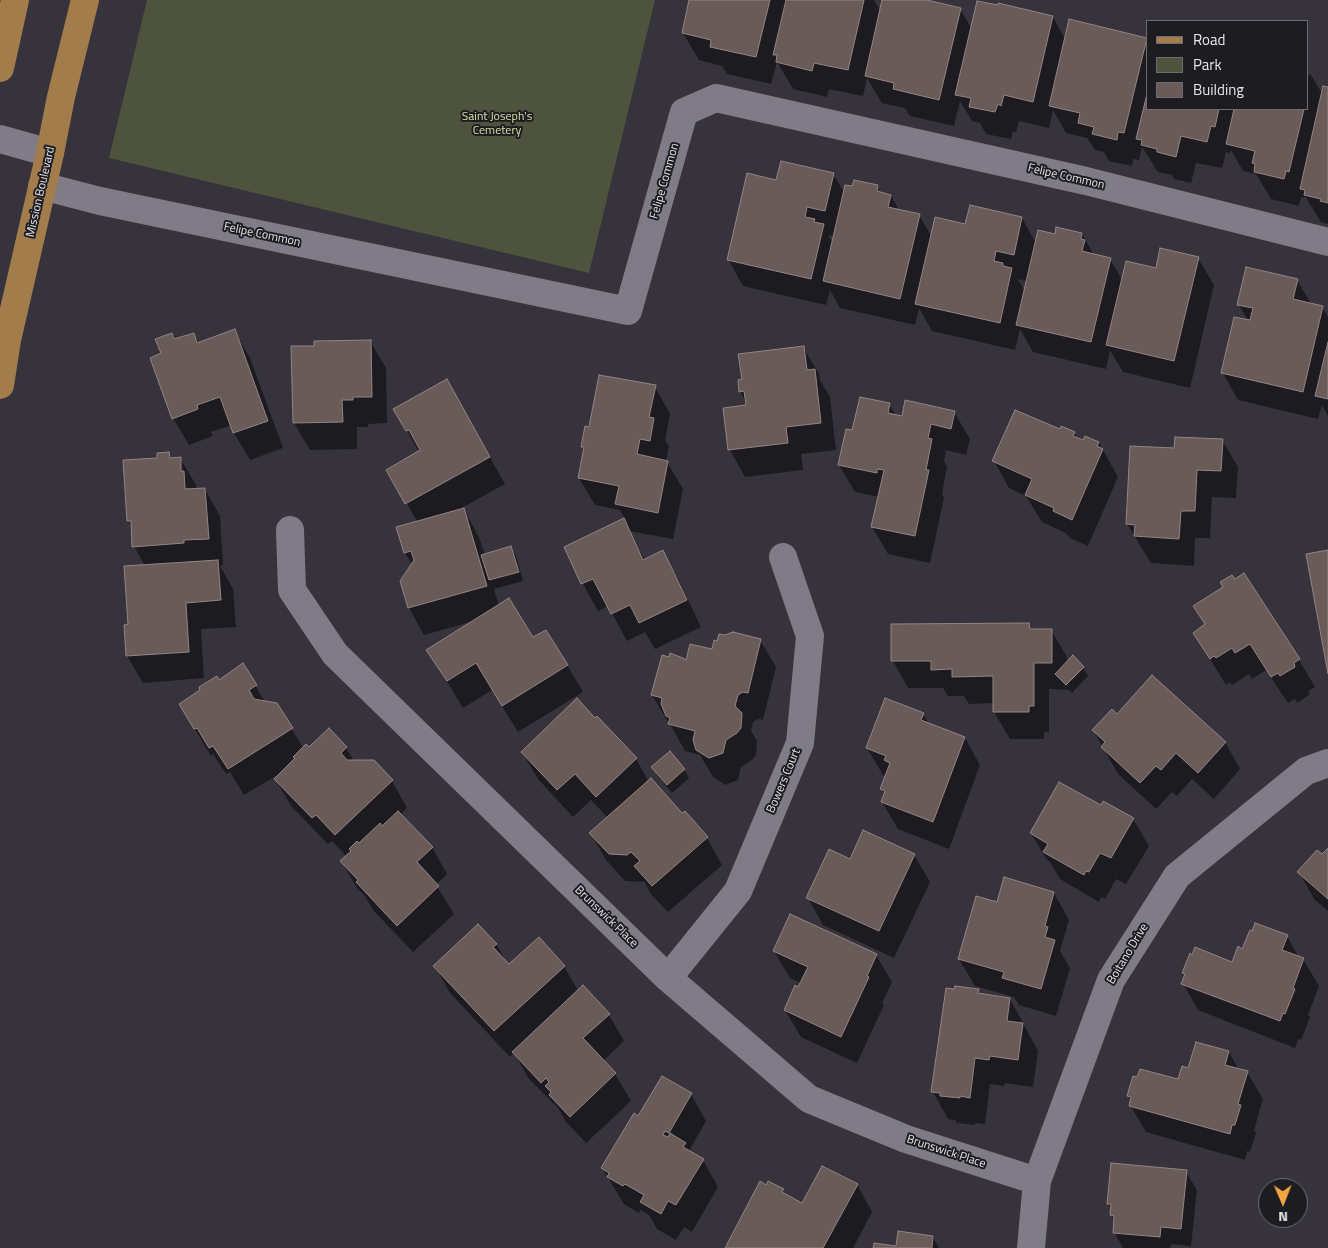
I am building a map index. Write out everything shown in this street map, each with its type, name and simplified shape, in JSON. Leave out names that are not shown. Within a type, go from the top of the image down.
[{"type":"main road","points":[[0,68],[15,0]]},
{"type":"main road","name":"Mission Boulevard","points":[[0,385],[7,340],[61,97],[85,0]]},
{"type":"street","name":"Felipe Common","points":[[42,186],[100,201],[628,312],[684,112],[716,98],[1086,181],[1328,242]]},
{"type":"street","points":[[0,139],[50,153]]},
{"type":"street","name":"Brunswick Place","points":[[290,530],[292,590],[335,654],[668,978],[809,1099],[906,1139],[1036,1181]]},
{"type":"street","name":"Bowers Court","points":[[668,978],[738,891],[800,743],[810,636],[783,557]]},
{"type":"street","name":"Boitano Drive","points":[[1031,1248],[1036,1181],[1111,980],[1177,876],[1306,771],[1328,762]]},
{"type":"green space","name":"Saint Joseph's Cemetery","points":[[147,0],[655,0],[589,273],[109,158]]},
{"type":"building","points":[[689,0],[770,0],[756,57],[710,47],[711,40],[682,33]]},
{"type":"building","points":[[786,0],[864,0],[848,70],[814,63],[812,71],[776,62],[777,55],[773,55]]},
{"type":"building","points":[[882,0],[927,0],[961,8],[939,100],[893,89],[894,83],[865,76]]},
{"type":"building","points":[[977,1],[998,5],[998,3],[1053,16],[1033,102],[1004,95],[1001,106],[998,104],[995,112],[969,107],[971,98],[955,95]]},
{"type":"building","points":[[1069,19],[1146,38],[1124,133],[1118,132],[1117,140],[1092,134],[1094,127],[1078,123],[1080,113],[1049,106]]},
{"type":"building","points":[[1323,86],[1328,87],[1328,203],[1320,201],[1321,199],[1304,195],[1305,190],[1300,189]]},
{"type":"building","points":[[1146,98],[1146,110],[1219,110],[1215,127],[1211,126],[1207,142],[1181,136],[1176,157],[1141,145],[1142,140],[1136,139]]},
{"type":"building","points":[[1234,110],[1304,110],[1289,172],[1286,171],[1284,179],[1254,172],[1255,164],[1252,163],[1255,151],[1226,144]]},
{"type":"building","points":[[781,161],[834,173],[825,211],[807,207],[805,217],[815,219],[814,222],[824,224],[811,279],[727,260],[747,173],[776,180]]},
{"type":"building","points":[[854,180],[878,185],[877,191],[891,195],[888,207],[920,214],[900,299],[823,281],[845,185],[852,186]]},
{"type":"building","points":[[970,205],[1022,217],[1014,255],[996,251],[994,261],[1012,268],[1000,323],[915,304],[935,217],[965,224]]},
{"type":"building","points":[[1056,227],[1082,233],[1081,239],[1085,240],[1082,251],[1111,258],[1091,342],[1016,325],[1038,230],[1055,234]]},
{"type":"building","points":[[1160,248],[1199,257],[1174,361],[1106,345],[1126,261],[1156,268]]},
{"type":"building","points":[[1246,267],[1298,279],[1293,299],[1323,306],[1303,392],[1221,373],[1234,317],[1250,320],[1253,308],[1237,305]]},
{"type":"building","points":[[235,329],[268,421],[233,433],[220,397],[197,405],[198,409],[172,419],[150,358],[161,353],[155,339],[172,333],[174,339],[194,333],[197,343]]},
{"type":"building","points":[[371,340],[372,397],[353,397],[353,400],[342,400],[343,422],[293,423],[291,346],[314,346],[314,341]]},
{"type":"building","points":[[1328,342],[1328,399],[1315,396]]},
{"type":"building","points":[[804,346],[807,370],[815,369],[821,423],[786,427],[788,443],[728,450],[723,408],[746,405],[744,391],[739,392],[738,380],[742,379],[738,354]]},
{"type":"building","points":[[599,375],[656,385],[649,417],[654,418],[650,441],[640,439],[637,454],[668,461],[658,513],[615,504],[619,486],[578,478],[584,447],[581,447],[585,426],[589,427]]},
{"type":"building","points":[[447,379],[490,457],[405,504],[386,470],[420,450],[409,430],[406,431],[393,409]]},
{"type":"building","points":[[860,397],[890,403],[888,413],[902,416],[905,400],[955,411],[951,429],[931,424],[928,438],[932,439],[926,470],[929,470],[915,536],[871,527],[884,470],[877,469],[877,473],[838,465],[846,429],[852,430]]},
{"type":"building","points":[[1015,410],[1060,429],[1061,426],[1075,432],[1073,436],[1083,440],[1085,436],[1099,442],[1097,446],[1103,449],[1072,520],[1053,511],[1054,508],[1025,495],[1032,479],[992,461]]},
{"type":"building","points":[[1175,437],[1223,439],[1221,471],[1197,470],[1195,511],[1181,511],[1179,539],[1134,536],[1135,525],[1126,524],[1130,446],[1174,448]]},
{"type":"building","points":[[169,452],[170,458],[181,457],[181,471],[184,471],[185,489],[205,488],[209,539],[184,540],[184,543],[132,547],[131,521],[127,521],[123,460],[157,458],[157,453]]},
{"type":"building","points":[[464,508],[487,586],[408,608],[400,581],[414,560],[411,551],[404,553],[396,527]]},
{"type":"building","points":[[624,518],[643,560],[663,550],[687,600],[639,623],[630,605],[611,614],[593,579],[581,584],[564,547]]},
{"type":"building","points":[[511,546],[519,572],[489,580],[481,555]]},
{"type":"building","points":[[1328,550],[1328,674],[1306,554]]},
{"type":"building","points":[[218,560],[221,600],[186,603],[189,652],[126,656],[124,625],[128,624],[124,566]]},
{"type":"building","points":[[1244,573],[1300,659],[1294,663],[1295,667],[1280,676],[1278,673],[1271,677],[1250,644],[1235,653],[1232,648],[1216,658],[1214,656],[1210,659],[1193,633],[1205,624],[1193,606],[1223,587],[1220,582],[1232,575],[1235,579]]},
{"type":"building","points":[[509,598],[533,637],[546,630],[568,665],[502,706],[476,663],[447,681],[426,650]]},
{"type":"building","points":[[1029,623],[1030,629],[1052,629],[1052,663],[1034,663],[1034,706],[1029,706],[1029,712],[993,712],[993,676],[952,677],[952,669],[931,670],[931,661],[891,661],[891,624]]},
{"type":"building","points":[[733,632],[761,639],[748,693],[743,692],[738,695],[735,706],[742,713],[741,728],[726,740],[723,753],[709,758],[696,750],[693,740],[695,731],[668,724],[670,718],[666,716],[661,704],[662,698],[651,695],[662,655],[669,657],[670,653],[686,660],[690,644],[712,649],[714,640],[717,641],[719,634],[725,635]]},
{"type":"building","points":[[1073,655],[1084,667],[1066,685],[1055,674]]},
{"type":"building","points":[[243,663],[257,685],[249,690],[254,699],[277,703],[293,728],[228,769],[213,746],[209,748],[197,728],[194,729],[179,704],[200,690],[199,687],[217,676],[219,680]]},
{"type":"building","points":[[1152,675],[1226,742],[1198,773],[1176,753],[1161,770],[1156,766],[1140,783],[1101,747],[1105,742],[1092,730],[1112,709],[1117,714]]},
{"type":"building","points":[[577,698],[637,758],[596,797],[575,774],[557,790],[521,752]]},
{"type":"building","points":[[885,698],[924,713],[921,720],[965,737],[933,822],[881,802],[885,791],[880,789],[890,763],[884,760],[886,756],[866,748]]},
{"type":"building","points":[[329,728],[347,747],[341,753],[347,760],[374,760],[393,780],[335,835],[316,815],[312,818],[274,779],[306,744],[309,747]]},
{"type":"building","points":[[670,751],[685,769],[667,785],[651,767]]},
{"type":"building","points":[[651,778],[682,813],[685,811],[708,837],[652,886],[634,866],[640,861],[631,852],[627,855],[609,854],[589,833]]},
{"type":"building","points":[[1059,782],[1101,805],[1103,801],[1134,818],[1111,858],[1100,853],[1089,872],[1086,871],[1084,875],[1043,852],[1048,844],[1030,833]]},
{"type":"building","points":[[398,811],[433,847],[417,862],[439,886],[397,926],[356,882],[358,880],[340,861],[351,851],[349,849],[357,841],[359,843],[380,823],[382,826]]},
{"type":"building","points":[[863,830],[915,854],[879,931],[806,898],[829,849],[850,859]]},
{"type":"building","points":[[1328,848],[1328,899],[1297,872],[1317,850],[1322,854]]},
{"type":"building","points":[[1004,877],[1054,892],[1045,926],[1048,927],[1045,937],[1055,940],[1041,989],[1002,978],[1004,972],[958,959],[976,896],[997,902]]},
{"type":"building","points":[[790,914],[877,954],[867,976],[869,977],[841,1037],[784,1010],[795,985],[798,987],[808,967],[773,951]]},
{"type":"building","points":[[1255,923],[1288,935],[1282,950],[1304,958],[1293,988],[1295,989],[1285,1014],[1283,1013],[1280,1021],[1181,984],[1185,974],[1182,973],[1190,953],[1192,955],[1195,947],[1232,962],[1238,946],[1242,949]]},
{"type":"building","points":[[478,924],[497,944],[493,947],[509,964],[539,937],[565,966],[494,1031],[433,966]]},
{"type":"building","points":[[583,985],[610,1014],[583,1038],[616,1073],[570,1117],[549,1095],[551,1092],[545,1086],[549,1082],[546,1078],[541,1083],[512,1052]]},
{"type":"building","points":[[955,986],[979,989],[978,993],[1010,998],[1007,1021],[1023,1023],[1018,1060],[990,1056],[989,1060],[975,1058],[970,1098],[940,1096],[940,1093],[931,1092],[946,988],[954,989]]},
{"type":"building","points":[[1196,1042],[1229,1051],[1225,1065],[1248,1071],[1238,1104],[1241,1105],[1230,1134],[1129,1106],[1131,1097],[1127,1096],[1133,1076],[1137,1077],[1140,1069],[1178,1079],[1182,1066],[1188,1068]]},
{"type":"building","points":[[662,1076],[692,1093],[669,1133],[665,1131],[663,1135],[668,1137],[670,1133],[686,1143],[683,1147],[704,1159],[676,1205],[668,1201],[661,1214],[640,1202],[644,1195],[625,1184],[623,1186],[607,1177],[609,1173],[601,1168],[634,1113],[638,1116]]},
{"type":"building","points":[[1111,1163],[1187,1170],[1181,1229],[1161,1227],[1160,1237],[1113,1233],[1114,1216],[1110,1215],[1111,1204],[1107,1204]]},
{"type":"building","points":[[822,1166],[858,1184],[823,1248],[725,1248],[760,1181],[766,1185],[768,1181],[784,1189],[782,1192],[802,1203]]},
{"type":"building","points":[[898,1231],[933,1236],[932,1248],[873,1248],[874,1243],[896,1246]]}]
